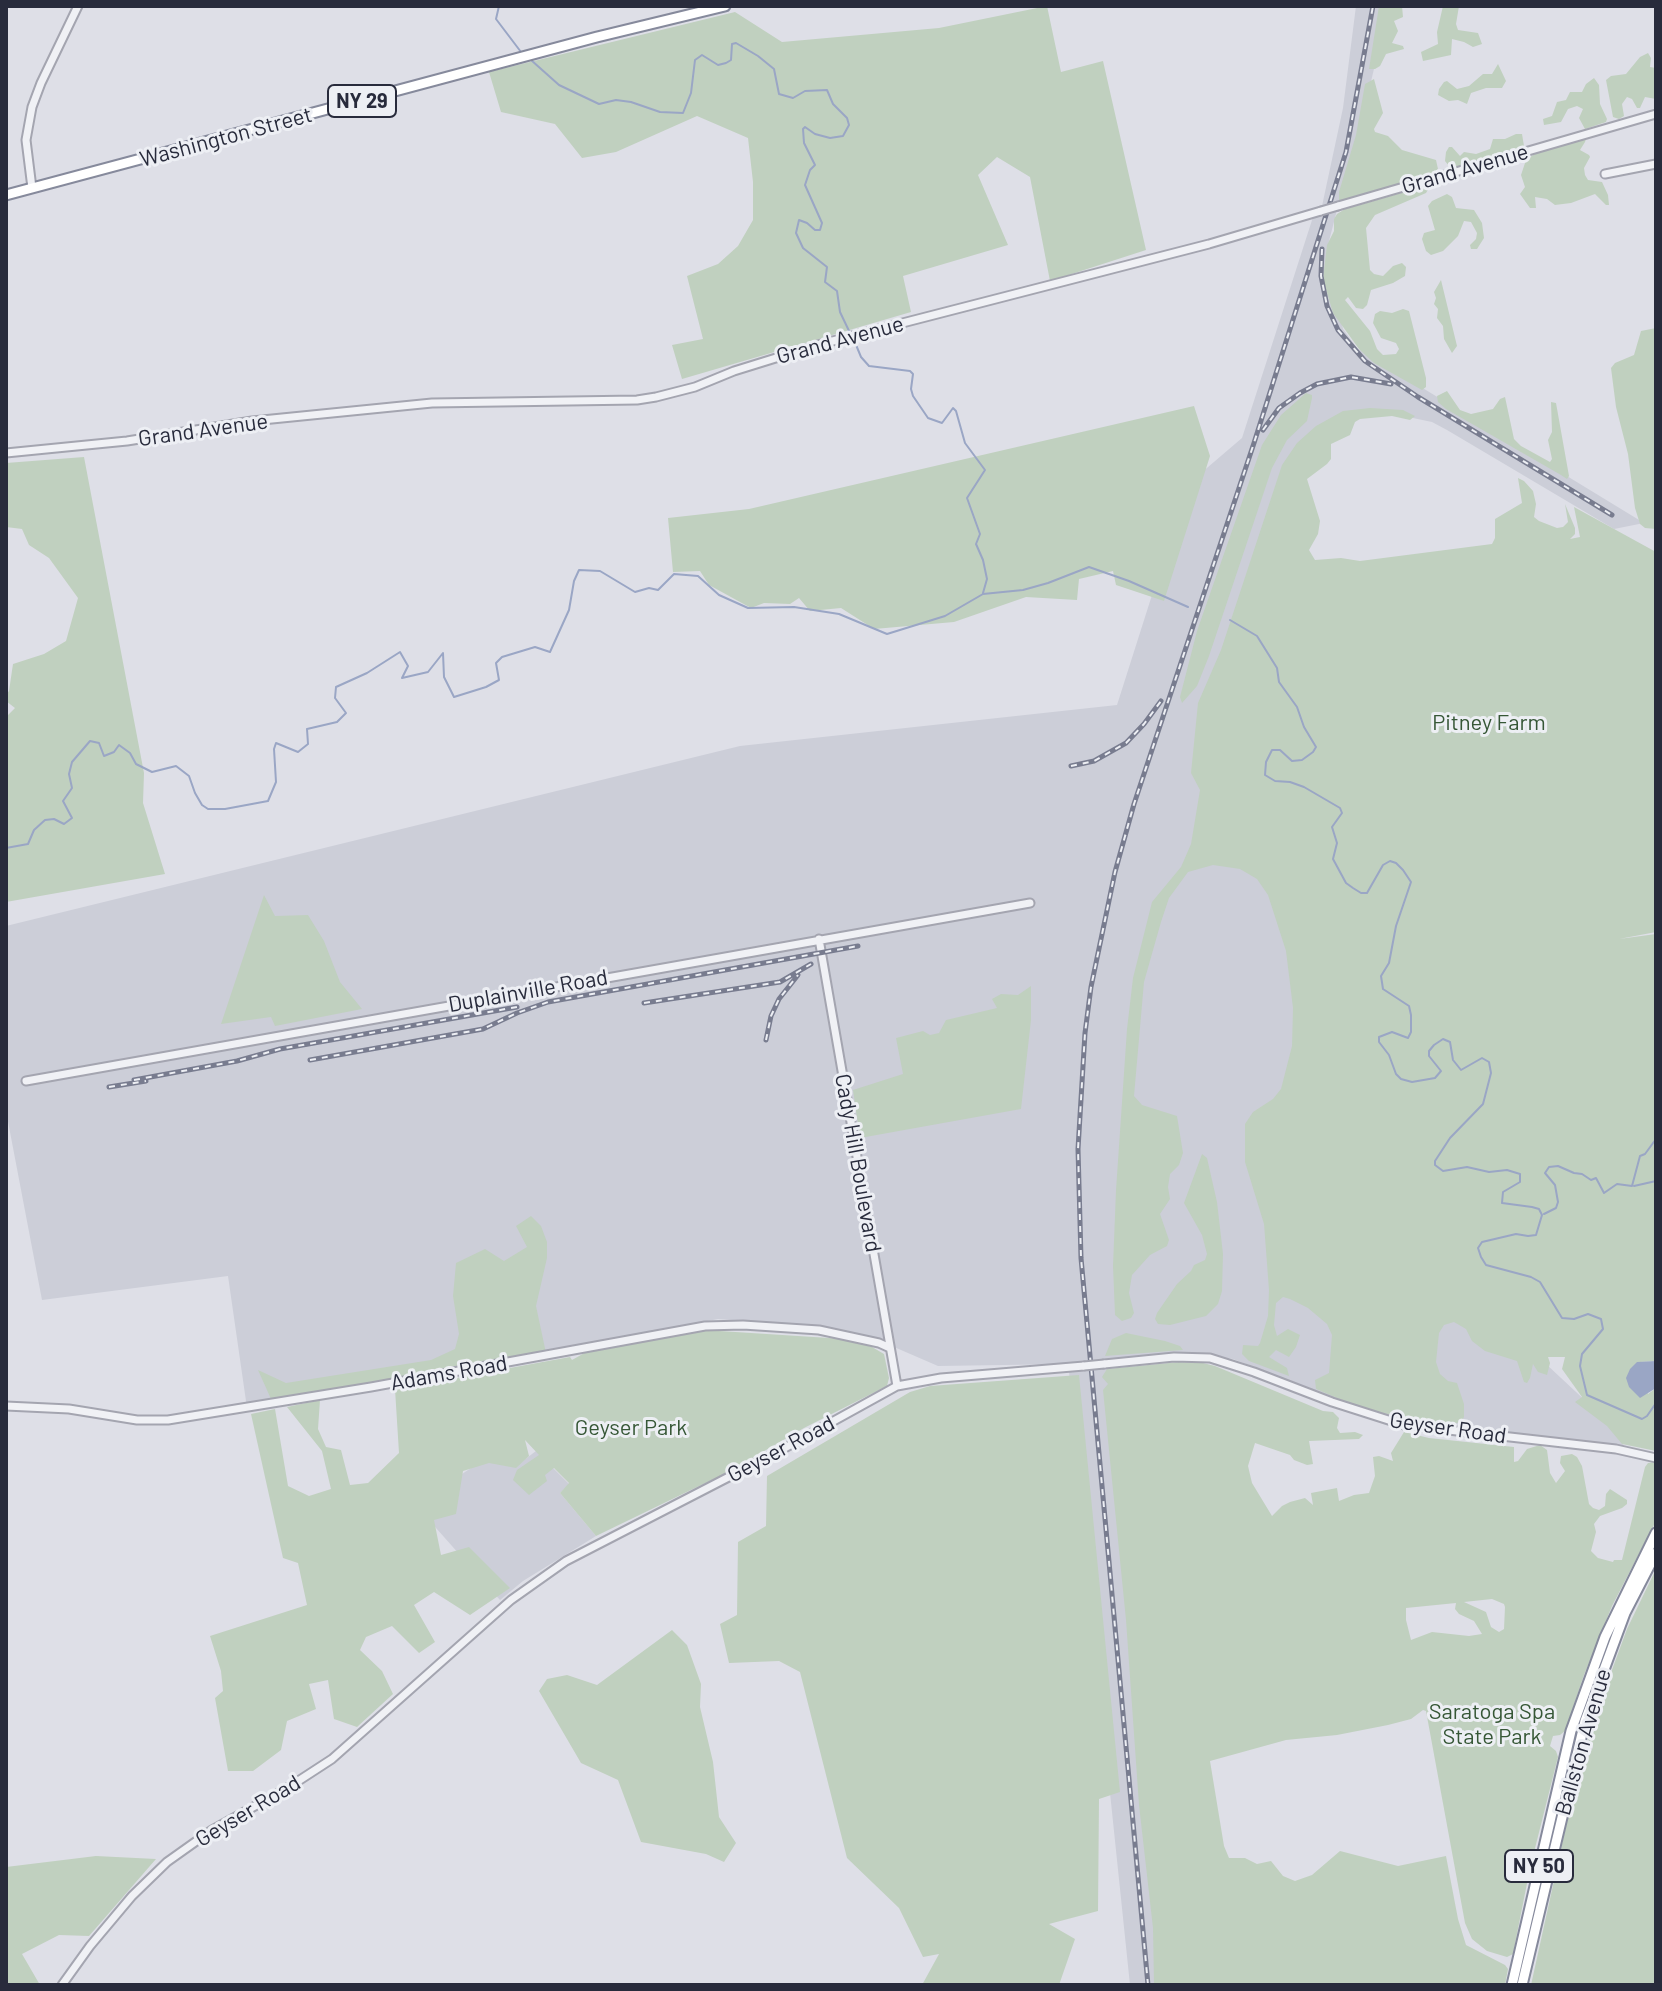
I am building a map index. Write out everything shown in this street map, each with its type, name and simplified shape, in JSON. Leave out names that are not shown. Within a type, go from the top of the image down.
[{"type":"highway","name":"Washington Street","points":[[6,195],[597,37],[725,6]]},
{"type":"highway","name":"Ballston Avenue","points":[[1512,1985],[1571,1731],[1605,1637],[1656,1533]]},
{"type":"highway","name":"Ballston Avenue","points":[[1522,1985],[1585,1721],[1625,1613],[1656,1553]]},
{"type":"street","points":[[32,188],[26,140],[32,107],[78,6]]},
{"type":"street","name":"Grand Avenue","points":[[6,453],[127,441],[252,421],[432,403],[637,400],[656,397],[695,387],[734,371],[821,344],[1209,244],[1656,114]]},
{"type":"street","points":[[1605,174],[1656,164]]},
{"type":"street","name":"Duplainville Road","points":[[26,1081],[1030,903]]},
{"type":"street","name":"Cady Hill Boulevard","points":[[819,939],[897,1386]]},
{"type":"street","name":"Adams Road","points":[[6,1406],[69,1409],[137,1420],[168,1420],[371,1387],[705,1326],[819,1330],[890,1348]]},
{"type":"street","name":"Geyser Road","points":[[62,1985],[132,1896],[167,1862],[212,1830],[332,1759],[511,1600],[541,1578],[598,1544],[783,1449],[897,1386],[941,1378],[1174,1357],[1210,1358],[1404,1425],[1616,1449],[1656,1458]]},
{"type":"shaded area","points":[[1356,6],[1388,6],[1388,9],[1343,201],[1322,206],[1343,108]]},
{"type":"shaded area","points":[[1337,210],[1328,245],[1343,329],[1357,348],[1644,523],[1614,529],[1432,422],[1389,413],[1337,420],[1300,450],[1271,856],[1516,1336],[1620,1433],[1624,1447],[1394,1420],[1233,1359],[1198,1354],[1069,1364],[938,1366],[871,1337],[833,1328],[718,1319],[247,1408],[228,1276],[42,1300],[6,1111],[6,926],[740,746],[1117,705],[1187,485],[1242,438],[1313,217]]},
{"type":"shaded area","points":[[1111,1367],[1157,1826],[1164,1985],[1130,1985],[1078,1485],[1069,1371]]},
{"type":"shaded area","points":[[536,1451],[569,1484],[560,1493],[596,1536],[523,1581],[500,1600],[428,1519],[459,1476],[489,1456],[516,1466]]},
{"type":"green space","points":[[1047,6],[1061,72],[1103,61],[1146,250],[1050,281],[1030,177],[997,157],[978,175],[1008,245],[903,276],[911,312],[682,379],[672,345],[703,339],[687,276],[718,264],[738,246],[753,220],[748,138],[697,116],[616,152],[582,158],[555,124],[501,112],[489,72],[735,12],[782,42],[939,28]]},
{"type":"green space","points":[[1379,6],[1402,6],[1403,17],[1394,21],[1398,31],[1392,43],[1404,49],[1386,54],[1380,66],[1369,69]]},
{"type":"green space","points":[[1443,6],[1459,6],[1458,30],[1478,33],[1482,44],[1473,47],[1452,39],[1451,55],[1423,61],[1421,52],[1438,44],[1437,32]]},
{"type":"green space","points":[[1648,53],[1650,67],[1656,68],[1656,99],[1645,97],[1640,108],[1637,108],[1627,97],[1622,104],[1624,116],[1619,119],[1613,117],[1606,80],[1626,74],[1640,57]]},
{"type":"green space","points":[[1498,64],[1506,81],[1502,88],[1486,88],[1471,93],[1467,104],[1458,100],[1449,101],[1438,95],[1444,82],[1457,89],[1469,86],[1483,74],[1492,74]]},
{"type":"green space","points":[[1594,78],[1599,85],[1600,104],[1606,122],[1585,129],[1579,118],[1583,109],[1577,106],[1568,109],[1561,122],[1544,125],[1543,119],[1552,116],[1557,102],[1566,100],[1570,92],[1582,92]]},
{"type":"green space","points":[[1374,79],[1383,113],[1375,132],[1388,136],[1402,150],[1436,160],[1438,169],[1431,175],[1339,201],[1365,84]]},
{"type":"green space","points":[[1522,134],[1524,146],[1519,151],[1459,167],[1449,166],[1445,161],[1449,147],[1460,156],[1464,152],[1476,154],[1490,149],[1493,139],[1505,139]]},
{"type":"green space","points":[[1586,139],[1580,150],[1590,157],[1584,168],[1585,175],[1588,180],[1602,182],[1609,205],[1595,194],[1555,205],[1547,199],[1535,197],[1536,208],[1530,208],[1520,194],[1525,187],[1521,175],[1526,160],[1539,151]]},
{"type":"green space","points":[[1426,186],[1429,188],[1426,193],[1375,215],[1366,228],[1370,270],[1383,276],[1393,266],[1402,263],[1406,267],[1405,276],[1371,290],[1363,309],[1356,308],[1348,297],[1345,300],[1370,331],[1377,349],[1383,355],[1396,354],[1399,349],[1396,343],[1381,338],[1373,323],[1375,314],[1380,311],[1409,311],[1426,378],[1426,387],[1422,390],[1374,363],[1359,349],[1333,313],[1323,279],[1327,245],[1337,214]]},
{"type":"green space","points":[[1447,194],[1452,197],[1456,208],[1474,210],[1482,223],[1484,238],[1477,249],[1471,249],[1477,233],[1471,222],[1464,221],[1458,236],[1443,251],[1431,255],[1422,239],[1424,233],[1435,230],[1428,206]]},
{"type":"green space","points":[[1441,280],[1457,346],[1452,353],[1444,339],[1443,326],[1437,318],[1438,309],[1434,304],[1434,292]]},
{"type":"green space","points":[[1656,328],[1656,529],[1640,524],[1635,508],[1611,368],[1634,355],[1641,331]]},
{"type":"green space","points":[[1447,391],[1460,410],[1471,414],[1493,409],[1505,397],[1514,439],[1550,462],[1551,402],[1556,403],[1569,476],[1567,479],[1446,409],[1438,402],[1437,396]]},
{"type":"green space","points":[[1306,393],[1312,395],[1307,421],[1287,440],[1272,468],[1209,656],[1197,686],[1182,703],[1180,697],[1197,631],[1262,445],[1281,415]]},
{"type":"green space","points":[[1194,406],[1210,456],[1164,601],[1116,585],[1113,571],[1079,579],[1077,600],[1026,597],[954,622],[874,629],[841,608],[810,611],[799,598],[790,604],[764,603],[751,608],[709,585],[700,571],[673,572],[668,518],[749,509]]},
{"type":"green space","name":"Pitney Farm","points":[[1370,408],[1403,410],[1415,416],[1410,420],[1392,416],[1360,419],[1355,422],[1350,435],[1331,444],[1331,459],[1307,479],[1320,521],[1318,534],[1309,550],[1315,560],[1341,558],[1360,561],[1492,544],[1495,519],[1522,503],[1518,478],[1533,491],[1536,504],[1534,517],[1539,521],[1557,528],[1563,527],[1568,522],[1565,504],[1575,528],[1575,534],[1570,539],[1580,537],[1574,507],[1656,552],[1656,932],[1619,939],[1656,934],[1656,1361],[1640,1362],[1648,1394],[1656,1388],[1656,1451],[1622,1444],[1607,1426],[1575,1402],[1582,1397],[1562,1369],[1565,1357],[1548,1357],[1547,1375],[1538,1372],[1533,1364],[1527,1383],[1517,1361],[1485,1351],[1472,1341],[1466,1329],[1454,1322],[1444,1325],[1439,1333],[1436,1362],[1440,1374],[1448,1381],[1457,1383],[1464,1404],[1461,1422],[1452,1424],[1413,1420],[1358,1407],[1316,1389],[1315,1380],[1329,1373],[1332,1335],[1327,1324],[1308,1308],[1290,1299],[1283,1297],[1276,1303],[1274,1325],[1277,1336],[1288,1329],[1300,1335],[1296,1347],[1289,1357],[1276,1350],[1269,1357],[1287,1368],[1289,1376],[1249,1361],[1242,1354],[1243,1345],[1258,1346],[1260,1343],[1268,1316],[1269,1290],[1264,1224],[1245,1162],[1245,1124],[1253,1112],[1273,1099],[1281,1089],[1292,1046],[1293,1008],[1286,951],[1268,895],[1257,879],[1240,869],[1213,865],[1188,872],[1169,898],[1144,982],[1134,1096],[1142,1105],[1177,1116],[1183,1153],[1179,1165],[1170,1174],[1170,1199],[1160,1214],[1169,1240],[1167,1246],[1150,1255],[1132,1275],[1129,1293],[1134,1313],[1131,1318],[1122,1321],[1115,1315],[1116,1190],[1133,978],[1152,902],[1181,867],[1191,844],[1200,790],[1191,773],[1198,703],[1221,650],[1282,465],[1297,443],[1316,426],[1343,411]]},
{"type":"green space","points":[[84,457],[144,773],[143,803],[165,874],[6,902],[6,717],[15,708],[6,701],[6,695],[13,664],[44,654],[66,641],[78,598],[49,558],[29,545],[22,529],[6,527],[6,463]]},
{"type":"green space","points":[[264,895],[275,916],[308,915],[324,941],[340,982],[362,1009],[275,1026],[271,1017],[221,1024]]},
{"type":"green space","points":[[1031,986],[1031,1020],[1021,1109],[860,1138],[853,1090],[903,1074],[896,1038],[923,1031],[930,1035],[939,1033],[946,1020],[997,1008],[992,999],[1001,994],[1018,995]]},
{"type":"green space","points":[[1202,1154],[1207,1158],[1217,1202],[1223,1254],[1222,1291],[1218,1304],[1206,1316],[1170,1325],[1158,1324],[1155,1319],[1157,1313],[1177,1284],[1194,1265],[1205,1260],[1207,1254],[1202,1235],[1184,1203]]},
{"type":"green space","points":[[531,1216],[541,1226],[547,1242],[547,1258],[536,1306],[546,1353],[271,1399],[258,1370],[286,1383],[431,1360],[455,1349],[459,1334],[453,1296],[456,1263],[485,1249],[504,1261],[527,1247],[516,1226]]},
{"type":"green space","name":"Geyser Park","points":[[704,1330],[845,1339],[872,1347],[884,1354],[889,1378],[887,1386],[804,1428],[728,1472],[596,1536],[560,1493],[569,1483],[554,1468],[545,1475],[547,1481],[529,1495],[513,1480],[517,1470],[539,1455],[525,1440],[529,1456],[516,1468],[489,1463],[463,1471],[456,1514],[434,1520],[441,1555],[469,1547],[510,1588],[470,1615],[434,1592],[414,1605],[435,1642],[419,1653],[392,1626],[366,1637],[360,1650],[382,1671],[393,1694],[357,1727],[334,1719],[328,1680],[309,1684],[316,1709],[287,1721],[281,1750],[253,1771],[228,1771],[215,1698],[223,1691],[221,1671],[210,1636],[307,1605],[298,1563],[283,1558],[251,1414],[275,1409],[288,1486],[309,1496],[331,1489],[322,1451],[287,1407],[320,1400],[318,1429],[326,1447],[341,1450],[350,1485],[368,1483],[399,1453],[395,1389],[570,1357],[572,1360],[588,1351]]},
{"type":"green space","points":[[1126,1333],[1165,1341],[1183,1350],[1105,1356],[1112,1339]]},
{"type":"green space","points":[[1179,1362],[1215,1366],[1323,1411],[1333,1412],[1339,1418],[1337,1428],[1340,1433],[1363,1435],[1359,1439],[1309,1441],[1313,1464],[1307,1465],[1290,1455],[1255,1443],[1248,1466],[1252,1483],[1272,1516],[1290,1502],[1305,1498],[1313,1505],[1311,1493],[1337,1488],[1339,1501],[1369,1493],[1375,1476],[1373,1457],[1393,1461],[1391,1453],[1404,1432],[1429,1438],[1514,1447],[1514,1462],[1527,1449],[1540,1445],[1547,1450],[1550,1473],[1556,1483],[1565,1471],[1560,1463],[1561,1456],[1572,1454],[1577,1457],[1582,1466],[1589,1504],[1593,1508],[1599,1510],[1605,1506],[1606,1494],[1610,1489],[1627,1500],[1622,1508],[1600,1516],[1594,1524],[1596,1532],[1591,1551],[1598,1558],[1613,1562],[1622,1560],[1645,1467],[1648,1463],[1656,1462],[1656,1521],[1612,1606],[1565,1731],[1553,1736],[1550,1746],[1558,1757],[1530,1868],[1513,1954],[1507,1957],[1487,1951],[1472,1939],[1465,1923],[1426,1711],[1388,1725],[1337,1735],[1286,1740],[1210,1761],[1224,1846],[1229,1858],[1245,1858],[1257,1864],[1271,1861],[1283,1876],[1295,1881],[1312,1875],[1340,1851],[1398,1866],[1446,1856],[1466,1945],[1505,1965],[1508,1969],[1505,1985],[1154,1985],[1153,1928],[1139,1805],[1126,1620],[1103,1390],[1108,1384],[1102,1377],[1107,1369]],"holes":[[[1492,1599],[1505,1607],[1504,1629],[1499,1632],[1491,1627],[1486,1612],[1464,1602]],[[1456,1603],[1455,1609],[1459,1614],[1474,1621],[1482,1634],[1469,1636],[1432,1632],[1411,1640],[1406,1608]]]},
{"type":"green space","points":[[1079,1375],[1120,1792],[1099,1799],[1098,1911],[1049,1924],[1075,1939],[1059,1985],[922,1985],[939,1954],[923,1957],[899,1908],[847,1858],[800,1672],[779,1661],[729,1663],[720,1624],[737,1615],[738,1542],[766,1526],[767,1476],[910,1392],[930,1386]]},
{"type":"green space","name":"Saratoga Spa State Park","points":[[1656,1569],[1656,1985],[1531,1985],[1580,1763],[1588,1758],[1593,1747],[1587,1738],[1627,1629]]},
{"type":"green space","points":[[672,1630],[687,1645],[701,1684],[700,1707],[713,1762],[719,1817],[736,1843],[724,1862],[706,1854],[641,1842],[618,1780],[581,1763],[539,1691],[547,1679],[567,1675],[597,1685]]},
{"type":"green space","points":[[96,1856],[156,1859],[89,1936],[59,1935],[22,1954],[40,1985],[6,1985],[6,1867]]},
{"type":"water","points":[[1656,1361],[1656,1388],[1640,1398],[1629,1387],[1626,1378],[1637,1362]]},
{"type":"waterway","points":[[499,6],[496,19],[521,52]]},
{"type":"waterway","points":[[531,60],[559,85],[599,104],[616,100],[660,112],[683,113],[691,93],[695,60],[702,55],[718,65],[726,63],[731,60],[732,44],[736,43],[774,69],[779,94],[793,98],[805,91],[827,90],[849,125],[843,136],[830,138],[805,127],[803,129],[804,143],[815,165],[805,185],[822,223],[820,230],[815,230],[799,220],[796,233],[803,248],[827,267],[825,282],[837,291],[840,312],[850,333]]},
{"type":"waterway","points":[[854,340],[861,357],[869,366],[910,371],[913,374],[913,396],[928,418],[942,423],[953,408],[956,411],[965,443],[985,470],[967,498],[980,534],[976,544],[987,579],[983,593]]},
{"type":"waterway","points":[[6,848],[28,844],[34,830],[45,820],[54,819],[64,824],[72,818],[63,801],[72,788],[69,774],[72,762],[90,741],[99,743],[104,756],[114,752],[119,745],[130,753],[136,764],[152,772],[176,766],[189,776],[195,793],[208,809],[268,801],[276,782],[276,743],[298,752],[308,744],[307,729],[337,722],[346,713],[335,698],[336,687],[367,673],[400,652],[408,666],[402,678],[428,672],[443,653],[444,677],[454,697],[486,687],[499,680],[496,663],[502,657],[535,647],[550,652],[569,610],[579,570],[600,571],[635,592],[649,588],[658,590],[674,574],[698,576],[719,595],[748,608],[794,607],[839,614],[887,634],[945,616],[983,594],[1023,590],[1089,567],[1188,607]]},
{"type":"waterway","points":[[1230,620],[1257,636],[1277,668],[1279,682],[1297,707],[1316,747],[1302,760],[1292,761],[1280,750],[1272,750],[1266,762],[1265,775],[1275,781],[1304,787],[1340,808],[1342,813],[1332,827],[1337,843],[1333,859],[1346,883],[1361,893],[1367,893],[1383,865],[1390,861],[1396,863],[1411,882],[1396,926],[1389,963],[1381,976],[1383,989],[1409,1006],[1411,1015],[1408,1038],[1392,1032],[1379,1037],[1396,1074],[1412,1082],[1435,1078],[1441,1071],[1429,1056],[1429,1051],[1443,1039],[1450,1042],[1453,1060],[1461,1070],[1482,1058],[1489,1062],[1491,1073],[1483,1104],[1450,1138],[1435,1165],[1443,1171],[1467,1167],[1520,1174],[1520,1182],[1503,1192],[1502,1203],[1539,1209],[1542,1215],[1536,1235],[1516,1234],[1482,1242],[1478,1248],[1481,1257],[1486,1265],[1540,1282],[1562,1318],[1574,1319],[1588,1314],[1601,1319],[1603,1329],[1582,1354],[1580,1366],[1587,1395],[1642,1419],[1656,1403]]},
{"type":"waterway","points":[[1544,1214],[1556,1208],[1558,1202],[1555,1185],[1545,1173],[1549,1167],[1558,1166],[1591,1180],[1596,1178],[1604,1193],[1617,1184],[1632,1186],[1640,1156],[1656,1139]]},
{"type":"waterway","points":[[1634,1186],[1656,1181]]},
{"type":"railway","points":[[1148,1985],[1081,1258],[1078,1149],[1085,1033],[1091,987],[1115,872],[1134,804],[1254,443],[1346,152],[1373,6]]},
{"type":"railway","points":[[1322,249],[1321,276],[1327,306],[1338,330],[1365,361],[1418,397],[1612,515]]},
{"type":"railway","points":[[1263,430],[1279,408],[1317,384],[1351,377],[1391,384]]},
{"type":"railway","points":[[1071,766],[1094,761],[1126,743],[1161,701]]},
{"type":"railway","points":[[310,1060],[483,1029],[548,1002],[858,946]]},
{"type":"railway","points":[[644,1003],[780,982],[811,964]]},
{"type":"railway","points":[[766,1040],[771,1016],[779,999],[798,975]]},
{"type":"railway","points":[[134,1080],[237,1061],[280,1049],[517,1007]]},
{"type":"railway","points":[[109,1087],[146,1081]]}]
